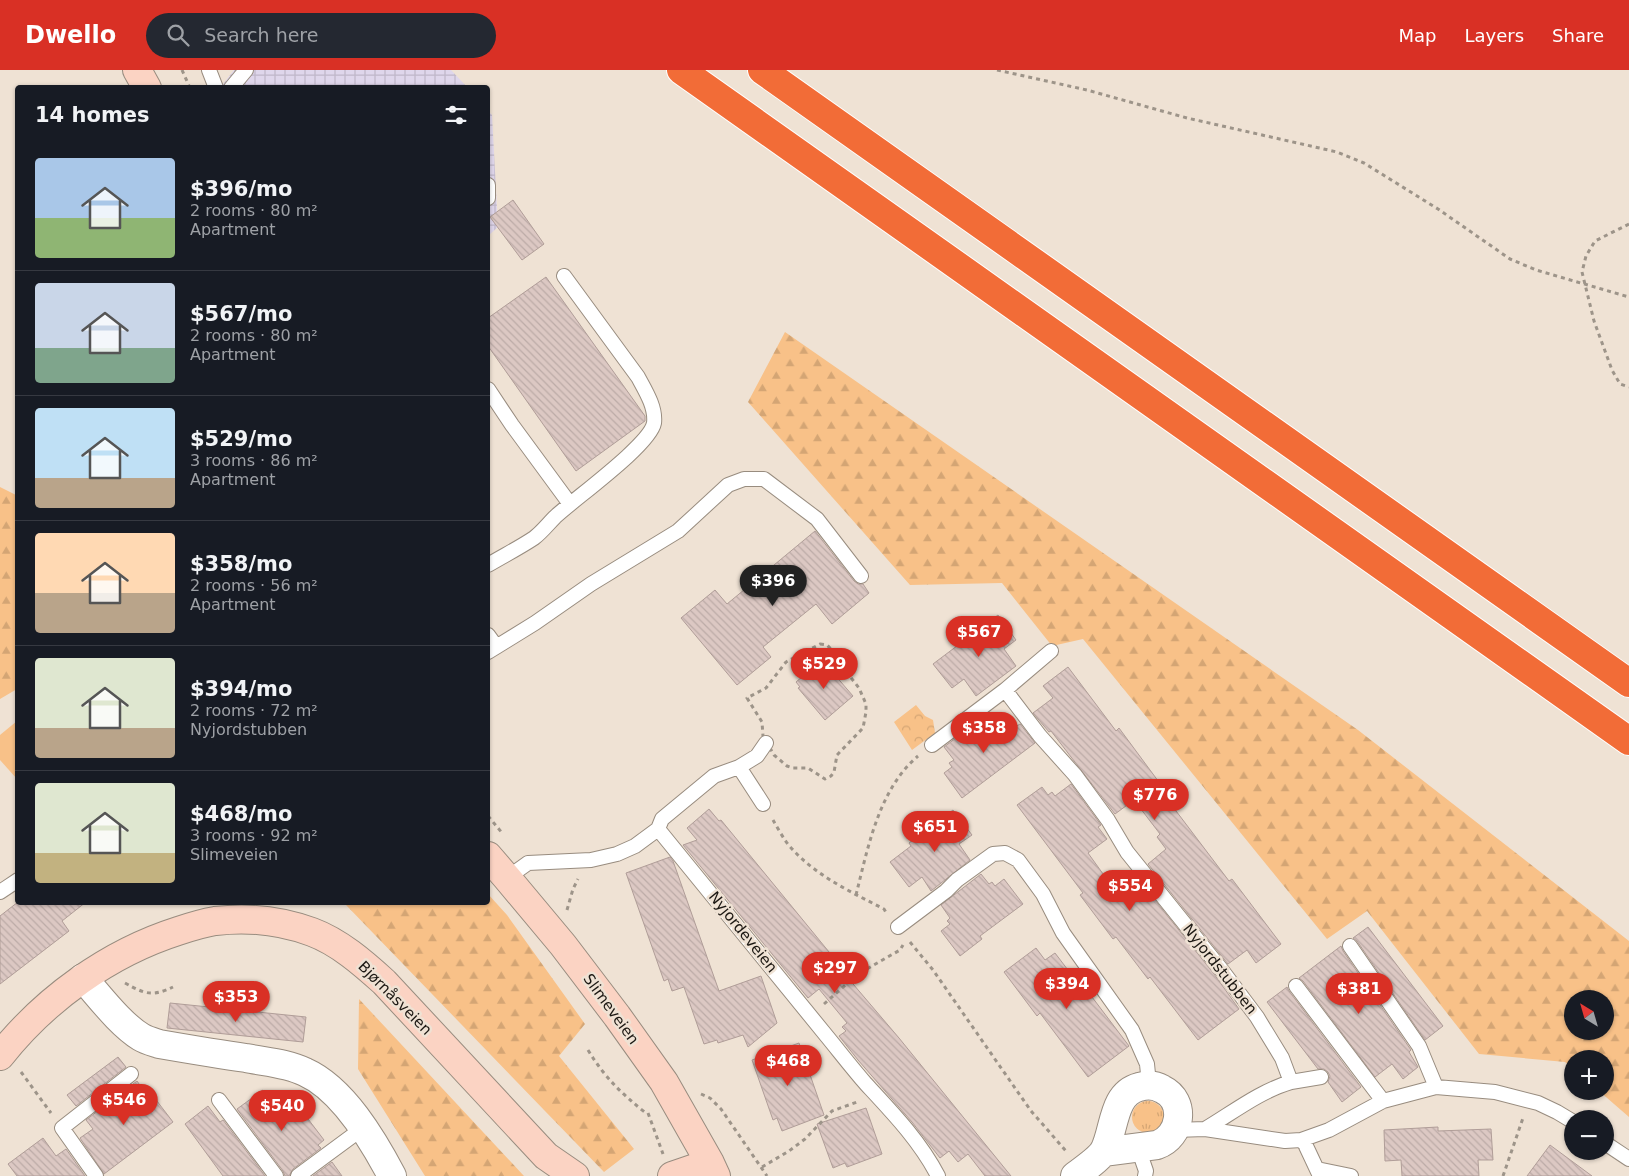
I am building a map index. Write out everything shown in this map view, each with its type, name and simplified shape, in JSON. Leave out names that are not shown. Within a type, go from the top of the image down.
[{"type":"highway","points":[[681,70],[1629,741]]},
{"type":"highway","points":[[762,70],[1629,684]]},
{"type":"street","points":[[137,70],[145,85]]},
{"type":"street","name":"Slimeveien","points":[[490,858],[568,952],[617,1016],[664,1082],[713,1169]]},
{"type":"street","name":"Bjørnåsveien","points":[[8,1062],[47,1007],[83,978],[105,964],[162,936],[214,921],[239,919],[277,922],[314,933],[346,952],[384,982],[546,1156],[575,1176]]},
{"type":"street","points":[[83,978],[117,1015],[141,1037],[159,1044],[279,1064],[306,1072],[330,1088],[350,1111],[363,1128],[392,1176]]},
{"type":"street","points":[[1078,1170],[1103,1152],[1157,1145],[1165,1142],[1175,1130],[1179,1120],[1172,1097],[1161,1088],[1146,1086],[1132,1090],[1124,1096],[1119,1104],[1103,1152]]},
{"type":"street","points":[[668,1166],[713,1169]]},
{"type":"lane","points":[[209,70],[215,85]]},
{"type":"lane","points":[[234,85],[246,70]]},
{"type":"lane","points":[[490,564],[534,538],[645,439],[654,425],[647,393],[638,377],[564,276]]},
{"type":"lane","points":[[490,392],[570,504]]},
{"type":"lane","points":[[491,644],[535,623],[591,584],[678,530],[728,485],[744,479],[764,479],[817,519],[861,576]]},
{"type":"lane","points":[[932,745],[1005,690],[1051,651]]},
{"type":"lane","name":"Nyjordstubben","points":[[1005,690],[1040,736],[1075,775],[1108,820],[1128,852],[1222,969],[1257,1017],[1282,1058],[1291,1082]]},
{"type":"lane","points":[[507,878],[528,863],[591,860],[617,854],[630,848],[658,829],[662,820],[714,776],[739,767],[757,756],[766,743]]},
{"type":"lane","points":[[739,767],[763,804]]},
{"type":"lane","name":"Nyjordeveien","points":[[658,829],[723,907],[760,956],[907,1130],[938,1176]]},
{"type":"lane","points":[[898,927],[993,854],[1005,853],[1018,860],[1043,894],[1063,933],[1132,1030],[1147,1064],[1146,1086]]},
{"type":"lane","points":[[0,892],[15,882]]},
{"type":"lane","points":[[1350,946],[1419,1046],[1436,1087]]},
{"type":"lane","points":[[1296,986],[1384,1101]]},
{"type":"lane","points":[[96,1176],[62,1128],[131,1074]]},
{"type":"lane","points":[[1204,1129],[1281,1085],[1321,1077]]},
{"type":"lane","points":[[1175,1130],[1204,1129],[1285,1142],[1302,1140],[1329,1130],[1384,1101],[1436,1087],[1494,1092],[1529,1100],[1564,1116]]},
{"type":"lane","points":[[219,1100],[276,1176]]},
{"type":"lane","points":[[298,1176],[363,1128]]},
{"type":"lane","points":[[1302,1140],[1319,1173],[1351,1176]]},
{"type":"lane","points":[[1138,1148],[1146,1171],[1145,1176]]},
{"type":"lane","points":[[1614,1149],[1629,1159]]},
{"type":"path","points":[[182,70],[189,85]]},
{"type":"path","points":[[997,70],[1087,90],[1187,118],[1337,152],[1372,168],[1438,209],[1510,259],[1536,270],[1629,297]]},
{"type":"path","points":[[1629,224],[1595,240],[1586,256],[1582,272],[1594,321],[1612,370],[1620,384],[1629,387]]},
{"type":"path","points":[[820,644],[826,645],[831,649],[863,697],[866,712],[863,728],[837,755],[834,772],[828,778],[818,776],[808,768],[787,766],[774,755],[766,743],[763,736],[762,722],[747,698],[766,688],[786,662],[820,644]]},
{"type":"path","points":[[856,895],[869,845],[881,811],[893,786],[901,773],[932,745]]},
{"type":"path","points":[[763,804],[786,842],[800,857],[817,871],[856,895],[884,909],[898,927]]},
{"type":"path","points":[[566,911],[573,888],[591,860]]},
{"type":"path","points":[[811,1016],[858,974],[900,950],[908,939],[944,986],[1031,1110],[1078,1170]]},
{"type":"path","points":[[122,981],[141,992],[152,994],[161,993],[173,987]]},
{"type":"path","points":[[588,1050],[602,1072],[620,1092],[648,1114]]},
{"type":"path","points":[[8,1062],[62,1128]]},
{"type":"path","points":[[701,1093],[722,1109],[768,1176]]},
{"type":"path","points":[[762,1167],[805,1139],[832,1111],[849,1106],[874,1093]]},
{"type":"path","points":[[1503,1176],[1529,1100]]},
{"type":"path","points":[[648,1108],[648,1114],[668,1166]]},
{"type":"shaded area","points":[[234,70],[451,70],[465,85],[222,85]]},
{"type":"shaded area","points":[[490,113],[492,115],[498,227],[490,234]]},
{"type":"green space","points":[[785,332],[1358,730],[1629,941],[1629,1117],[1609,1100],[1614,1100],[1614,1050],[1564,1050],[1564,1062],[1479,1054],[1367,911],[1327,939],[1083,639],[1052,646],[1002,583],[910,585],[748,402]]},
{"type":"green space","points":[[0,487],[15,494],[15,690],[0,699]]},
{"type":"green space","points":[[916,705],[925,716],[933,720],[935,733],[912,750],[894,722]]},
{"type":"green space","points":[[15,723],[15,777],[0,760],[0,735]]},
{"type":"green space","points":[[490,896],[507,915],[585,1024],[559,1056],[634,1149],[604,1172],[346,905],[490,905]]},
{"type":"green space","points":[[359,999],[524,1176],[425,1176],[358,1069]]},
{"type":"green space","points":[[1148,1101],[1159,1106],[1164,1117],[1159,1128],[1148,1133],[1137,1128],[1132,1117],[1137,1106]]},
{"type":"building","points":[[513,200],[544,244],[522,260],[490,217]]},
{"type":"building","points":[[546,277],[645,416],[645,421],[576,471],[490,349],[490,317]]},
{"type":"building","points":[[815,531],[854,581],[858,584],[863,584],[869,593],[832,624],[816,604],[763,647],[771,657],[737,685],[681,618],[715,590],[727,604]]},
{"type":"building","points":[[998,615],[1016,640],[1004,649],[1016,666],[976,696],[964,679],[952,688],[933,664]]},
{"type":"building","points":[[822,660],[853,696],[825,720],[798,688],[800,687],[796,682]]},
{"type":"building","points":[[1068,667],[1116,731],[1119,728],[1167,793],[1164,795],[1229,881],[1232,879],[1281,944],[1256,963],[1247,950],[1228,964],[1148,864],[1166,849],[1157,837],[1160,834],[1134,800],[1115,814],[1051,731],[1049,732],[1033,713],[1053,698],[1043,686]]},
{"type":"building","points":[[984,717],[994,730],[997,727],[1000,731],[1008,724],[1012,729],[1020,724],[1035,743],[962,798],[944,773],[952,767],[949,763],[954,760],[944,747]]},
{"type":"building","points":[[1071,784],[1101,825],[1098,827],[1107,839],[1088,853],[1111,885],[1115,882],[1118,886],[1134,874],[1214,974],[1239,1009],[1198,1040],[1150,977],[1148,979],[1116,937],[1113,939],[1080,895],[1083,893],[1017,805],[1042,787],[1048,795],[1052,792],[1055,796]]},
{"type":"building","points":[[709,809],[719,821],[721,820],[843,969],[842,971],[1011,1176],[985,1176],[968,1154],[958,1162],[949,1151],[940,1158],[912,1122],[858,1060],[839,1036],[846,1031],[842,1027],[847,1023],[819,989],[808,998],[683,845],[697,840],[687,828]]},
{"type":"building","points":[[953,810],[972,835],[959,844],[970,860],[931,891],[922,877],[909,887],[890,862],[911,846],[909,843]]},
{"type":"building","points":[[670,857],[719,991],[761,976],[777,1023],[748,1047],[743,1035],[718,1043],[717,1040],[704,1044],[684,987],[672,991],[668,979],[664,981],[626,873]]},
{"type":"building","points":[[981,874],[989,884],[992,882],[995,886],[1004,879],[1023,904],[980,936],[982,939],[960,956],[941,931],[950,924],[947,921],[950,918],[941,905]]},
{"type":"building","points":[[15,904],[82,905],[62,921],[69,931],[0,984],[0,916]]},
{"type":"building","points":[[1368,927],[1443,1026],[1425,1040],[1357,941],[1353,938]]},
{"type":"building","points":[[1341,946],[1411,1050],[1409,1052],[1418,1067],[1403,1079],[1392,1064],[1375,1077],[1299,978]]},
{"type":"building","points":[[1036,948],[1045,960],[1055,953],[1087,995],[1089,993],[1129,1046],[1088,1077],[1040,1013],[1037,1016],[1004,972]]},
{"type":"building","points":[[1287,987],[1361,1087],[1342,1102],[1328,1082],[1330,1076],[1328,1072],[1324,1069],[1318,1069],[1267,1002]]},
{"type":"building","points":[[170,1003],[306,1017],[303,1042],[167,1028]]},
{"type":"building","points":[[799,1043],[824,1115],[782,1131],[777,1118],[773,1120],[752,1060]]},
{"type":"building","points":[[118,1057],[126,1067],[76,1106],[67,1095]]},
{"type":"building","points":[[137,1081],[144,1091],[147,1088],[173,1122],[104,1174],[80,1138],[93,1129],[86,1120]]},
{"type":"building","points":[[263,1090],[285,1118],[299,1107],[324,1140],[318,1145],[321,1148],[293,1169],[289,1176],[285,1176],[237,1109]]},
{"type":"building","points":[[208,1106],[220,1122],[223,1120],[265,1176],[223,1176],[185,1124]]},
{"type":"building","points":[[866,1108],[882,1154],[847,1167],[845,1163],[833,1168],[817,1124]]},
{"type":"building","points":[[1438,1127],[1438,1131],[1491,1129],[1493,1160],[1478,1160],[1479,1176],[1402,1176],[1401,1160],[1385,1161],[1384,1130]]},
{"type":"building","points":[[43,1138],[56,1156],[66,1149],[85,1176],[17,1176],[8,1164]]},
{"type":"building","points":[[1550,1145],[1564,1155],[1564,1160],[1570,1160],[1592,1176],[1527,1176]]},
{"type":"building","points":[[332,1162],[342,1176],[313,1176]]}]
